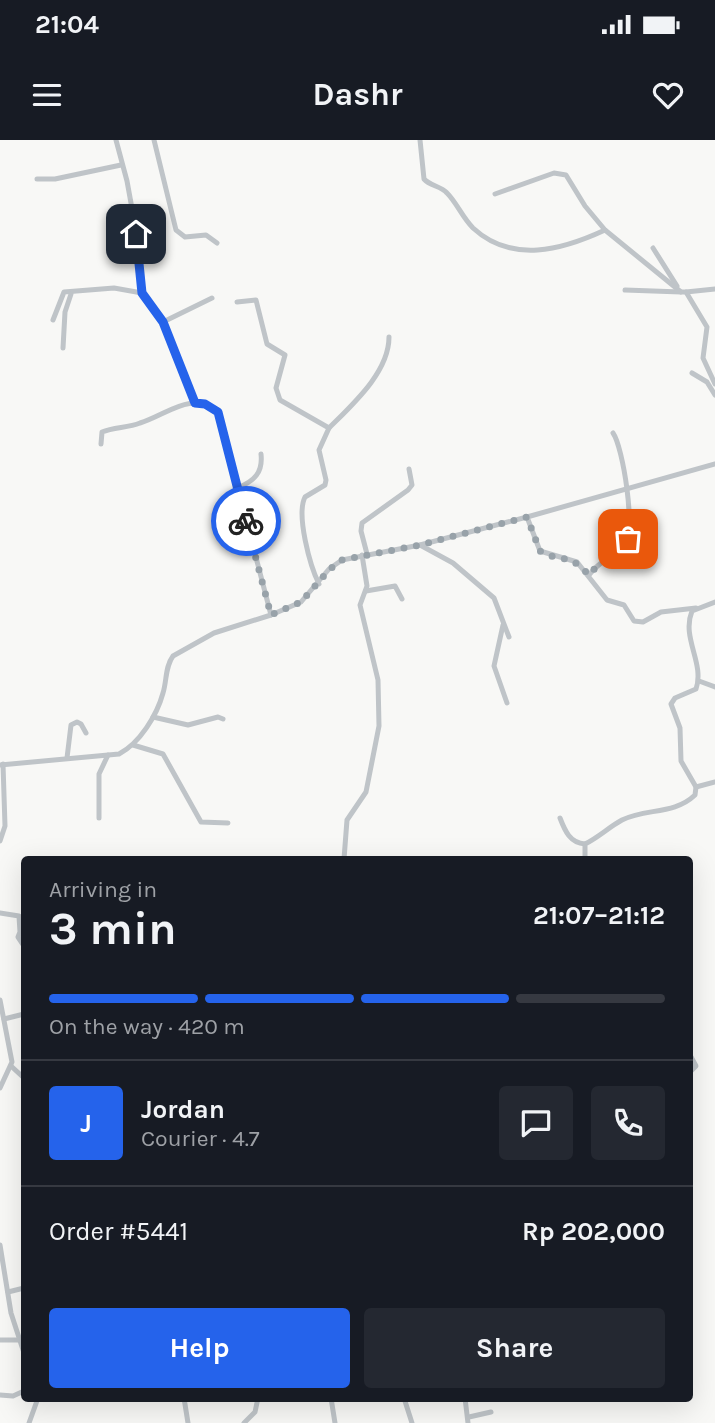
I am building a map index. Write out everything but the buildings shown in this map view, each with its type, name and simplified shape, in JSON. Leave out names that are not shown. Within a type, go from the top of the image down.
[{"type":"street","points":[[116,140],[127,181],[139,247],[142,293],[163,322],[195,403]]},
{"type":"street","points":[[154,140],[176,230],[185,236],[206,235],[217,243]]},
{"type":"street","points":[[420,140],[424,179],[445,190],[460,215],[493,243],[544,251],[575,244],[605,230]]},
{"type":"street","points":[[37,179],[55,179],[121,165]]},
{"type":"street","points":[[495,194],[560,173],[566,175],[585,206],[605,230],[682,291]]},
{"type":"street","points":[[653,248],[707,327],[703,358],[715,384]]},
{"type":"street","points":[[53,320],[63,293],[114,288],[142,293]]},
{"type":"street","points":[[625,290],[715,289]]},
{"type":"street","points":[[63,348],[65,312],[71,294]]},
{"type":"street","points":[[163,322],[212,298]]},
{"type":"street","points":[[237,302],[256,300],[267,344],[285,355],[276,388],[280,400],[329,428]]},
{"type":"street","points":[[319,584],[312,567],[302,509],[305,497],[325,485],[318,450],[329,428],[383,365],[390,337]]},
{"type":"street","points":[[692,373],[707,382],[715,395]]},
{"type":"street","points":[[101,444],[102,432],[134,426],[182,404],[205,404],[218,412],[271,615]]},
{"type":"street","points":[[590,574],[628,539],[629,490],[619,441],[613,433]]},
{"type":"street","points":[[237,488],[257,476],[261,454]]},
{"type":"street","points":[[0,841],[5,826],[2,764],[119,754],[133,745],[153,717],[164,690],[169,661],[173,656],[214,633],[271,615],[301,602],[333,565],[365,554],[420,545],[527,517],[715,464]]},
{"type":"street","points":[[344,856],[347,820],[366,792],[379,726],[378,680],[360,605],[368,585],[362,523],[408,490],[412,485],[410,469]]},
{"type":"street","points":[[527,517],[540,551],[553,557],[572,559],[590,574],[607,600],[624,606],[631,619],[639,623],[661,612],[696,608],[715,602]]},
{"type":"street","points":[[420,545],[453,563],[494,598],[509,637]]},
{"type":"street","points":[[366,592],[395,586],[402,599]]},
{"type":"street","points":[[560,818],[571,839],[585,844],[623,820],[682,805],[695,796],[696,787],[681,761],[680,728],[671,704],[675,698],[696,689],[699,681],[688,625],[696,608]]},
{"type":"street","points":[[503,622],[494,666],[507,704]]},
{"type":"street","points":[[699,681],[715,687]]},
{"type":"street","points":[[153,717],[188,725],[218,717],[223,719]]},
{"type":"street","points":[[67,758],[71,725],[77,722],[81,724],[86,733]]},
{"type":"street","points":[[133,745],[163,754],[201,821],[228,823]]},
{"type":"street","points":[[99,818],[99,774],[108,755]]},
{"type":"street","points":[[696,787],[715,782]]},
{"type":"street","points":[[585,844],[586,856]]},
{"type":"street","points":[[0,913],[19,916],[18,937],[21,942]]},
{"type":"street","points":[[0,1000],[11,1066],[21,1075]]},
{"type":"street","points":[[4,1018],[21,1015]]},
{"type":"street","points":[[0,1088],[2,1076],[11,1066]]},
{"type":"street","points":[[0,1245],[10,1313],[21,1343]]},
{"type":"street","points":[[8,1292],[21,1289]]},
{"type":"street","points":[[0,1340],[20,1340]]},
{"type":"street","points":[[0,1395],[13,1396],[21,1392]]},
{"type":"street","points":[[29,1423],[37,1402]]},
{"type":"street","points":[[184,1402],[187,1423]]},
{"type":"street","points":[[244,1423],[255,1412],[257,1402]]},
{"type":"street","points":[[332,1402],[335,1423]]},
{"type":"street","points":[[405,1402],[412,1423]]},
{"type":"street","points":[[466,1402],[468,1420],[491,1412]]},
{"type":"way so far","points":[[246,521],[271,615],[309,596],[333,565],[342,560],[420,545],[527,517],[540,551],[553,557],[572,559],[589,575],[628,539]]},
{"type":"route","points":[[136,234],[142,293],[163,322],[195,403],[205,404],[218,412],[246,521]]}]
